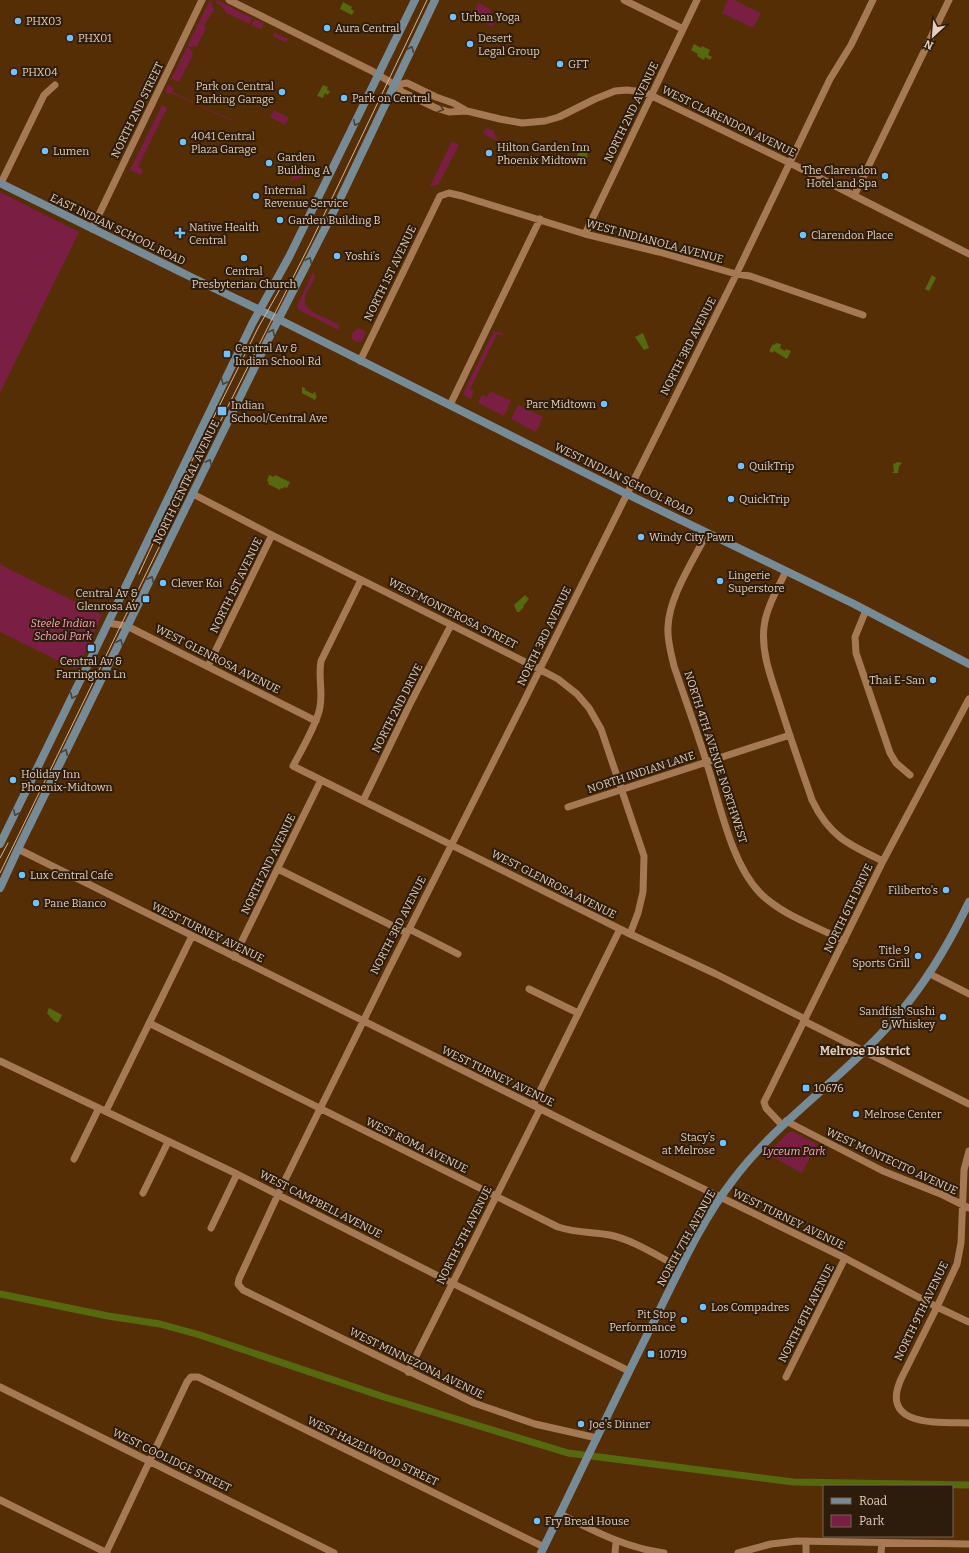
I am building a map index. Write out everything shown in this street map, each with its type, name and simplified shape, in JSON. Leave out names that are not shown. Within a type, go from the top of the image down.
[{"type":"main road","name":"NORTH CENTRAL AVENUE","points":[[0,844],[260,309],[289,257],[382,77],[415,0]]},
{"type":"main road","name":"NORTH CENTRAL AVENUE","points":[[0,888],[127,626],[340,199],[435,0]]},
{"type":"main road","name":"EAST INDIAN SCHOOL ROAD","points":[[0,183],[92,229],[270,314]]},
{"type":"main road","name":"WEST INDIAN SCHOOL ROAD","points":[[270,314],[360,361],[627,494],[866,610],[969,664]]},
{"type":"main road","name":"NORTH 7TH AVENUE","points":[[543,1550],[681,1268],[701,1230],[721,1197],[738,1174],[784,1123],[863,1052],[894,1021],[930,974],[949,942],[969,902]]},
{"type":"street","name":"NORTH 2ND STREET","points":[[92,229],[202,0]]},
{"type":"street","name":"WEST CLARENDON AVENUE","points":[[229,0],[382,77],[395,84],[402,92],[436,108],[449,112],[467,111],[510,121],[535,122],[559,117],[595,98],[615,91],[627,90],[652,94],[969,254]]},
{"type":"street","points":[[624,0],[683,29]]},
{"type":"street","name":"NORTH 2ND AVENUE","points":[[585,234],[697,0]]},
{"type":"street","name":"NORTH 3RD AVENUE","points":[[238,1284],[278,1195],[363,1021],[627,494],[736,274],[830,79],[853,41],[873,0]]},
{"type":"street","points":[[854,196],[949,0]]},
{"type":"street","name":"WEST CLARENDON AVENUE","points":[[395,84],[407,83],[436,97],[453,103],[467,111]]},
{"type":"street","points":[[0,183],[44,95],[56,85]]},
{"type":"street","name":"WEST INDIANOLA AVENUE","points":[[440,196],[449,193],[462,196],[585,234],[659,252],[736,274],[750,276],[786,287],[863,315]]},
{"type":"street","name":"NORTH 1ST AVENUE","points":[[360,361],[440,196]]},
{"type":"street","points":[[450,405],[540,219]]},
{"type":"street","name":"WEST MONTEROSA STREET","points":[[193,494],[539,669],[566,685],[589,708],[601,729],[644,856],[643,892],[638,913],[630,934]]},
{"type":"street","name":"NORTH 4TH AVENUE NORTHWEST","points":[[707,532],[672,605],[668,627],[669,648],[729,834],[742,868],[750,881],[772,902],[790,914],[844,941]]},
{"type":"street","name":"NORTH 1ST AVENUE","points":[[208,666],[272,535]]},
{"type":"street","points":[[786,571],[766,617],[764,627],[764,646],[769,668],[790,735],[816,810],[826,824],[833,833],[844,842],[883,861]]},
{"type":"street","points":[[316,721],[322,699],[322,687],[319,674],[321,661],[361,580]]},
{"type":"street","points":[[866,610],[855,636],[856,653],[890,753],[896,763],[910,775]]},
{"type":"street","name":"WEST GLENROSA AVENUE","points":[[108,623],[127,626],[316,721],[293,766],[630,934],[716,974],[863,1052],[969,1104]]},
{"type":"street","name":"NORTH 2ND DRIVE","points":[[363,801],[409,706],[451,625]]},
{"type":"street","name":"NORTH 6TH DRIVE","points":[[784,1123],[766,1108],[764,1102],[883,861],[969,699]]},
{"type":"street","name":"NORTH INDIAN LANE","points":[[568,807],[790,735]]},
{"type":"street","name":"NORTH 2ND AVENUE","points":[[234,957],[322,780]]},
{"type":"street","name":"WEST TURNEY AVENUE","points":[[18,849],[540,1109],[846,1258],[937,1307],[969,1322]]},
{"type":"street","points":[[278,868],[458,954]]},
{"type":"street","points":[[533,1105],[620,929]]},
{"type":"street","points":[[74,1159],[149,1023],[192,936]]},
{"type":"street","points":[[930,974],[969,994]]},
{"type":"street","points":[[529,989],[578,1013]]},
{"type":"street","name":"WEST ROMA AVENUE","points":[[149,1023],[558,1227],[570,1231],[611,1235],[631,1243],[681,1268]]},
{"type":"street","name":"WEST CAMPBELL AVENUE","points":[[0,1061],[238,1174],[452,1284],[630,1370]]},
{"type":"street","name":"NORTH 5TH AVENUE","points":[[408,1372],[540,1109]]},
{"type":"street","name":"WEST MONTECITO AVENUE","points":[[784,1123],[846,1154],[883,1171],[943,1195],[966,1207]]},
{"type":"street","points":[[143,1193],[168,1142]]},
{"type":"street","name":"NORTH 9TH AVENUE","points":[[969,1151],[964,1170],[966,1207],[957,1264],[896,1389],[896,1399],[899,1408],[910,1418],[924,1422],[969,1423]]},
{"type":"street","points":[[212,1228],[238,1174]]},
{"type":"street","name":"NORTH 8TH AVENUE","points":[[786,1377],[846,1258]]},
{"type":"street","name":"WEST MINNEZONA AVENUE","points":[[238,1284],[243,1290],[474,1403],[535,1424],[597,1438]]},
{"type":"street","name":"WEST HAZELWOOD STREET","points":[[150,1461],[187,1382],[191,1377],[198,1377],[543,1550]]},
{"type":"street","name":"WEST COOLIDGE STREET","points":[[0,1387],[334,1553]]},
{"type":"street","points":[[0,1500],[107,1553],[150,1461]]},
{"type":"street","points":[[560,1514],[616,1542],[644,1550],[664,1553]]},
{"type":"street","points":[[806,1541],[806,1553]]},
{"type":"street","points":[[738,1553],[785,1542],[806,1541],[969,1544]]},
{"type":"street","points":[[614,1553],[616,1542]]},
{"type":"street","points":[[881,1553],[882,1543]]},
{"type":"green space","points":[[212,0],[211,2],[214,10],[204,25],[206,29],[197,46],[187,46],[209,2]]},
{"type":"green space","points":[[217,0],[252,18],[250,24],[226,13],[223,7],[216,3]]},
{"type":"green space","points":[[728,0],[734,0],[761,13],[753,28],[722,13]]},
{"type":"green space","points":[[478,3],[490,9],[495,22],[492,27],[472,17]]},
{"type":"green space","points":[[255,19],[264,23],[261,29],[251,25]]},
{"type":"green space","points":[[275,31],[277,34],[288,39],[286,43],[273,36]]},
{"type":"green space","points":[[187,47],[193,51],[193,55],[179,82],[171,79]]},
{"type":"green space","points":[[168,85],[174,88],[172,92],[234,122],[176,95],[165,92]]},
{"type":"green space","points":[[162,105],[167,108],[138,167],[143,170],[141,175],[130,170]]},
{"type":"green space","points":[[274,110],[289,118],[285,125],[270,117]]},
{"type":"green space","points":[[486,128],[493,130],[498,141],[483,134]]},
{"type":"green space","points":[[452,141],[459,145],[438,185],[430,186]]},
{"type":"green space","points":[[301,165],[313,173],[290,181],[295,171],[297,172]]},
{"type":"green space","points":[[0,192],[79,232],[0,393]]},
{"type":"green space","points":[[313,272],[315,278],[305,297],[305,303],[312,311],[339,325],[339,330],[299,310],[297,306]]},
{"type":"green space","points":[[358,328],[366,332],[362,341],[357,342],[351,337],[353,332]]},
{"type":"green space","points":[[494,331],[503,334],[497,334],[470,389],[474,391],[471,399],[465,396],[464,391]]},
{"type":"green space","points":[[490,391],[511,401],[504,416],[478,403],[482,395],[487,397]]},
{"type":"green space","points":[[518,405],[543,417],[536,432],[511,419]]},
{"type":"green space","name":"Steele Indian School Park","points":[[0,562],[1,565],[102,615],[77,670],[0,632]]},
{"type":"green space","name":"Lyceum Park","points":[[789,1132],[793,1132],[817,1144],[802,1173],[767,1154]]},
{"type":"shaded area","points":[[343,2],[352,7],[351,9],[354,11],[352,15],[340,9]]},
{"type":"shaded area","points":[[694,44],[701,48],[702,46],[710,50],[708,55],[712,57],[710,60],[705,57],[704,60],[691,50]]},
{"type":"shaded area","points":[[323,85],[328,87],[327,90],[330,91],[328,95],[325,93],[323,98],[317,96]]},
{"type":"shaded area","points":[[582,145],[588,146],[587,162],[578,164],[577,156]]},
{"type":"shaded area","points":[[932,275],[936,278],[929,291],[925,289]]},
{"type":"shaded area","points":[[643,333],[649,348],[644,350],[635,337]]},
{"type":"shaded area","points":[[776,343],[781,344],[780,348],[785,351],[786,349],[791,351],[787,359],[774,351],[773,353],[769,351],[773,344],[774,345]]},
{"type":"shaded area","points":[[302,387],[313,394],[314,392],[316,393],[315,395],[317,396],[315,400],[302,393]]},
{"type":"shaded area","points":[[898,462],[902,463],[899,466],[898,473],[892,473],[894,471],[893,464]]},
{"type":"shaded area","points":[[269,475],[274,477],[275,475],[290,482],[287,488],[284,487],[280,490],[268,484],[269,482],[267,481]]},
{"type":"shaded area","points":[[525,595],[529,599],[523,606],[524,607],[517,612],[514,605]]},
{"type":"shaded area","points":[[49,1008],[62,1015],[58,1023],[47,1013]]},
{"type":"waterway","points":[[0,1294],[108,1316],[160,1324],[200,1335],[384,1397],[568,1453],[793,1482],[969,1485]]},
{"type":"tram line","points":[[0,873],[223,416],[311,242],[427,0]]},
{"type":"tram line","points":[[139,574],[178,489],[258,328],[280,289]]},
{"type":"tram line","points":[[0,858],[8,843]]},
{"type":"place","name":"Urban Yoga","points":[[453,17]]},
{"type":"place","name":"PHX03","points":[[18,21]]},
{"type":"place","name":"Aura Central","points":[[327,28]]},
{"type":"place","name":"PHX01","points":[[70,38]]},
{"type":"place","name":"Desert Legal Group","points":[[470,44]]},
{"type":"place","name":"GFT","points":[[560,64]]},
{"type":"place","name":"PHX04","points":[[14,72]]},
{"type":"place","name":"Park on Central Parking Garage","points":[[282,92]]},
{"type":"place","name":"Park on Central","points":[[344,98]]},
{"type":"place","name":"4041 Central Plaza Garage","points":[[183,142]]},
{"type":"place","name":"Lumen","points":[[45,151]]},
{"type":"place","name":"Hilton Garden Inn Phoenix Midtown","points":[[489,153]]},
{"type":"place","name":"Garden Building A","points":[[269,163]]},
{"type":"place","name":"The Clarendon Hotel and Spa","points":[[885,176]]},
{"type":"place","name":"Internal Revenue Service","points":[[256,196]]},
{"type":"place","name":"Garden Building B","points":[[280,220]]},
{"type":"place","name":"Native Health Central","points":[[180,233]]},
{"type":"place","name":"Clarendon Place","points":[[803,235]]},
{"type":"place","name":"Yoshi’s","points":[[337,256]]},
{"type":"place","name":"Central Presbyterian Church","points":[[244,258]]},
{"type":"place","name":"Central Av & Indian School Rd","points":[[227,354]]},
{"type":"place","name":"Parc Midtown","points":[[604,404]]},
{"type":"place","name":"Indian School/Central Ave","points":[[222,411]]},
{"type":"place","name":"QuikTrip","points":[[741,466]]},
{"type":"place","name":"QuickTrip","points":[[731,499]]},
{"type":"place","name":"Windy City Pawn","points":[[641,537]]},
{"type":"place","name":"Lingerie Superstore","points":[[720,581]]},
{"type":"place","name":"Clever Koi","points":[[163,583]]},
{"type":"place","name":"Central Av & Glenrosa Av","points":[[146,599]]},
{"type":"place","name":"Central Av & Farrington Ln","points":[[91,648]]},
{"type":"place","name":"Thai E-San","points":[[933,680]]},
{"type":"place","name":"Holiday Inn Phoenix-Midtown","points":[[13,780]]},
{"type":"place","name":"Lux Central Cafe","points":[[22,875]]},
{"type":"place","name":"Filiberto's","points":[[946,890]]},
{"type":"place","name":"Pane Bianco","points":[[36,903]]},
{"type":"place","name":"Title 9 Sports Grill","points":[[918,956]]},
{"type":"place","name":"Sandfish Sushi & Whiskey","points":[[943,1017]]},
{"type":"place","name":"10676","points":[[806,1088]]},
{"type":"place","name":"Melrose Center","points":[[856,1114]]},
{"type":"place","name":"Stacy’s at Melrose","points":[[723,1143]]},
{"type":"place","name":"Los Compadres","points":[[703,1307]]},
{"type":"place","name":"Pit Stop Performance","points":[[684,1320]]},
{"type":"place","name":"10719","points":[[651,1354]]},
{"type":"place","name":"Joe's Dinner","points":[[581,1424]]},
{"type":"place","name":"Fry Bread House","points":[[537,1521]]},
{"type":"district","name":"Melrose District","points":[[865,1051]]}]
